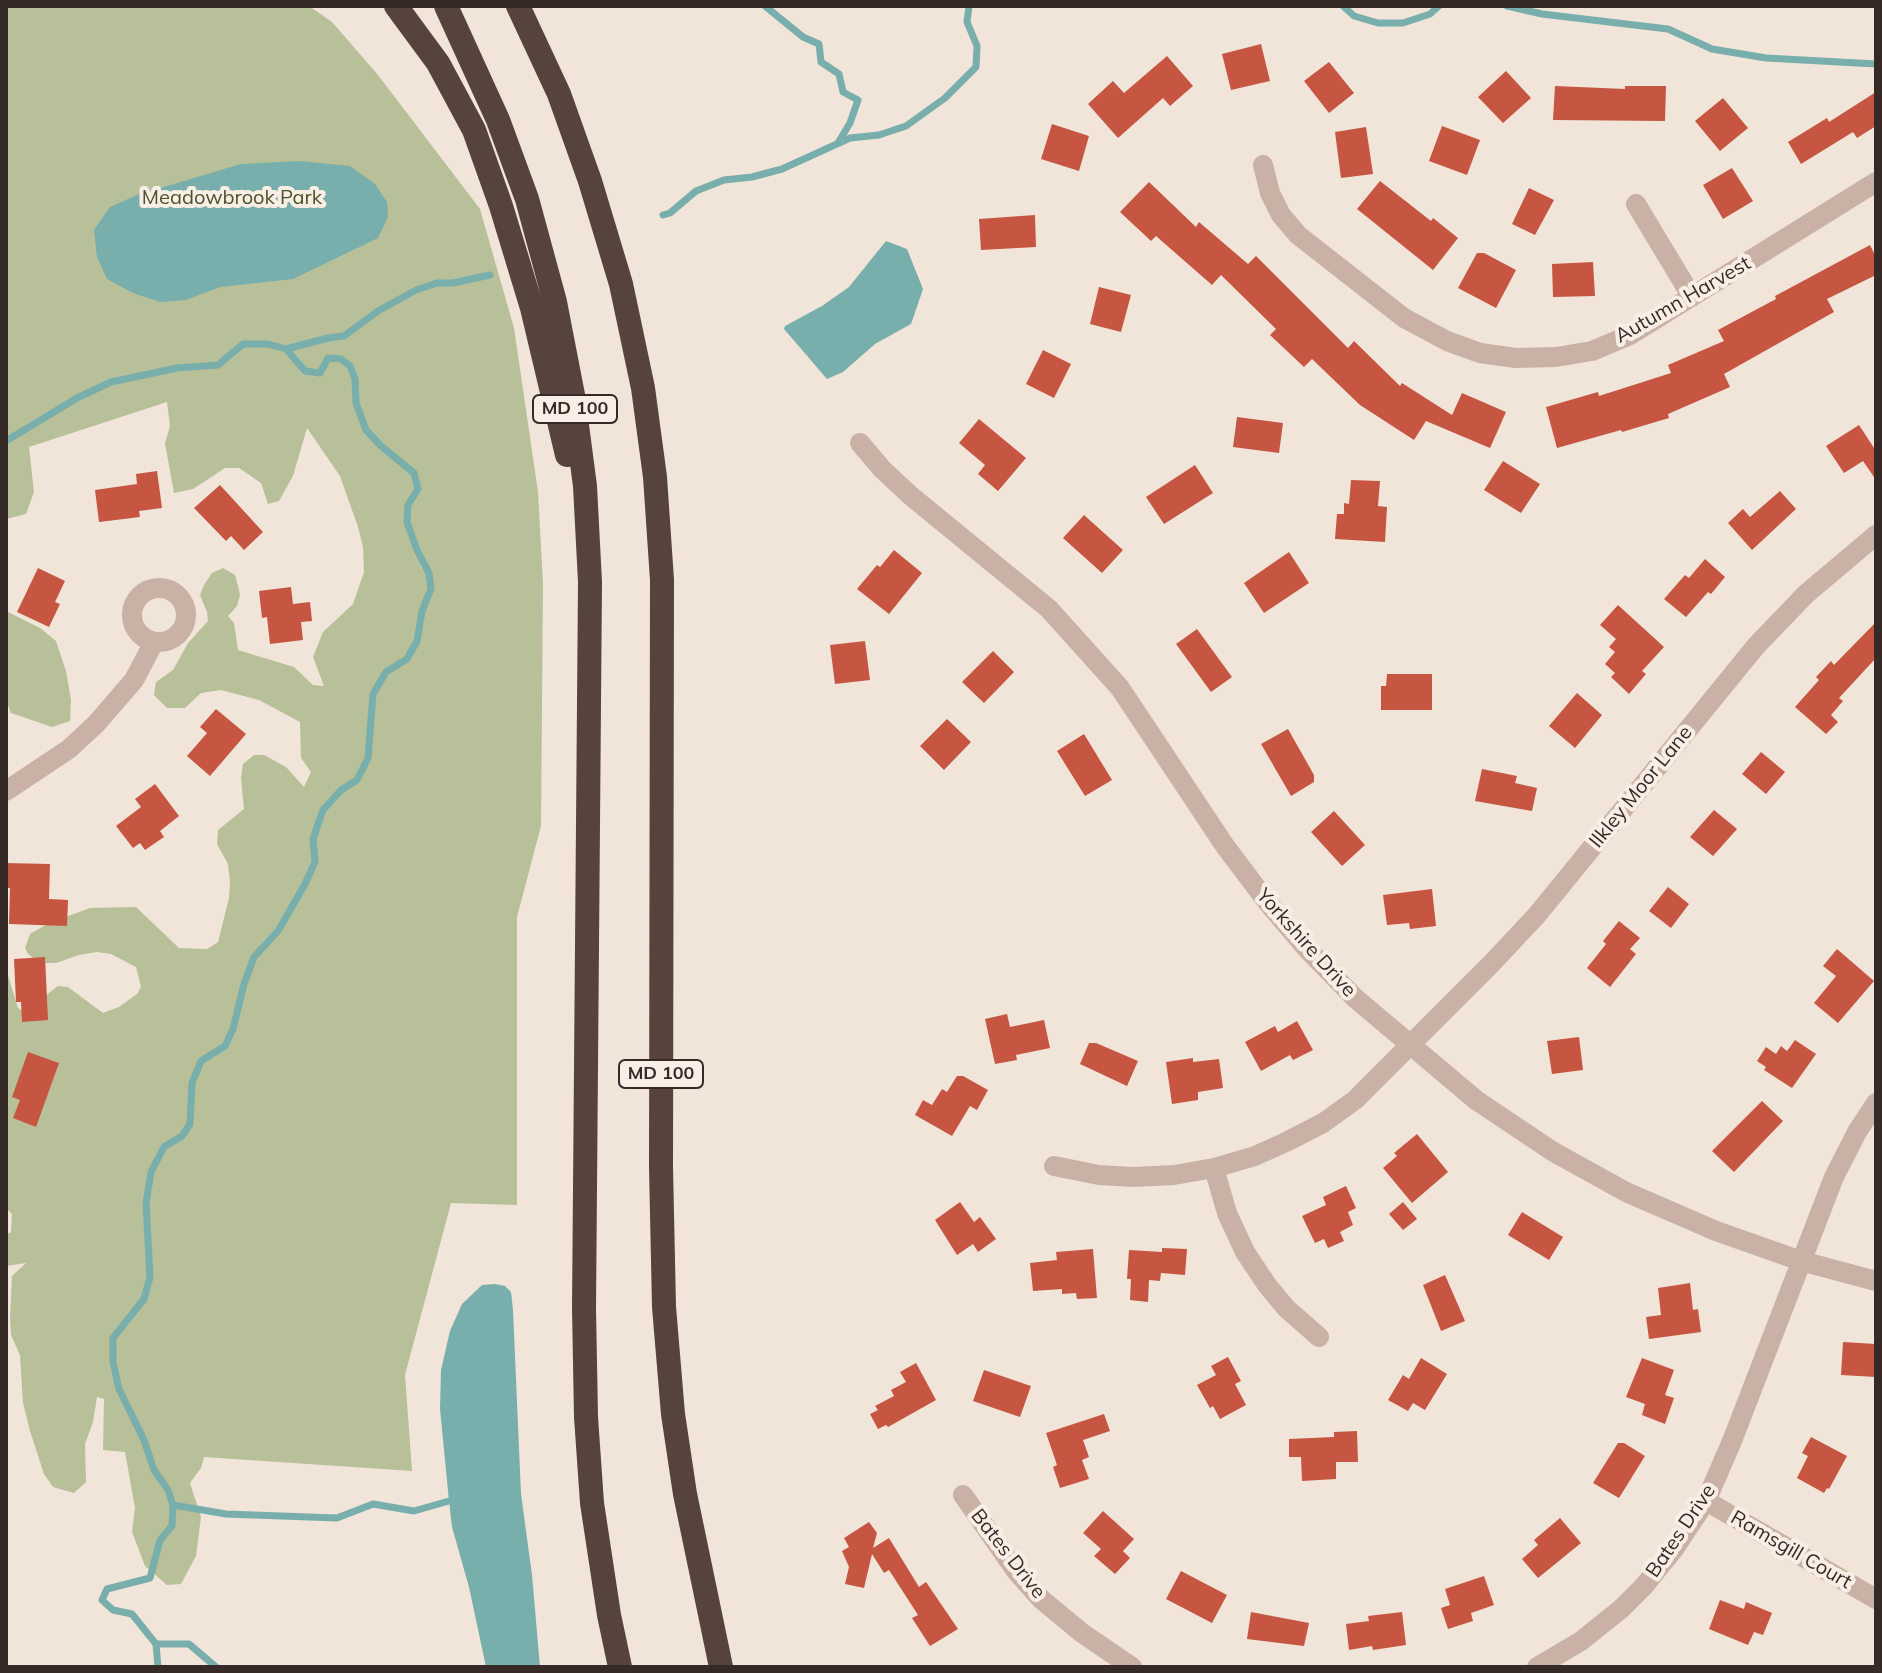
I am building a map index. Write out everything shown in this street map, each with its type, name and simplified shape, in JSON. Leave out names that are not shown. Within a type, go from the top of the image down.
[{"type":"highway","points":[[396,6],[438,63],[474,130],[501,206],[555,397],[574,487],[583,583],[589,833]]},
{"type":"highway","name":"MD 100","points":[[446,6],[498,120],[527,199],[555,302],[573,395],[585,486],[590,582],[584,1292],[586,1417],[592,1503],[620,1667]]},
{"type":"highway","name":"MD 100","points":[[518,6],[559,94],[590,181],[621,284],[643,388],[655,477],[662,580],[661,1167],[664,1307],[673,1414],[685,1494],[721,1667]]},
{"type":"street","name":"Autumn Harvest","points":[[1263,165],[1270,193],[1281,215],[1298,235],[1404,318],[1447,341],[1480,353],[1516,358],[1556,357],[1592,351],[1630,335],[1876,182]]},
{"type":"street","points":[[1636,204],[1692,297]]},
{"type":"street","name":"Yorkshire Drive","points":[[860,443],[911,496],[1049,609],[1120,688],[1225,846],[1307,949],[1355,998],[1476,1100],[1552,1151],[1626,1192],[1703,1226],[1801,1261],[1876,1281]]},
{"type":"street","name":"Ilkley Moor Lane","points":[[1054,1166],[1099,1175],[1133,1177],[1174,1175],[1214,1168],[1255,1156],[1323,1123],[1355,1100],[1537,915],[1756,646],[1806,594],[1876,535]]},
{"type":"street","points":[[6,791],[69,749],[96,724],[134,680],[154,642]]},
{"type":"street","name":"Bates Drive","points":[[1537,1667],[1581,1641],[1621,1609],[1674,1549],[1706,1501],[1834,1177],[1876,1103]]},
{"type":"street","points":[[1214,1168],[1227,1213],[1245,1252],[1286,1308],[1319,1337]]},
{"type":"street","name":"Bates Drive","points":[[963,1495],[1008,1560],[1041,1599],[1082,1633],[1132,1667]]},
{"type":"street","name":"Ramsgill Court","points":[[1706,1501],[1876,1599]]},
{"type":"green space","name":"Meadowbrook Park","points":[[6,6],[309,6],[332,22],[378,75],[480,209],[514,328],[538,492],[543,584],[541,826],[517,917],[517,1205],[451,1203],[405,1375],[412,1471],[204,1457],[201,1468],[190,1483],[201,1517],[196,1556],[181,1584],[167,1585],[145,1566],[132,1532],[135,1508],[125,1452],[103,1450],[104,1399],[97,1397],[85,1444],[86,1482],[74,1493],[53,1487],[44,1474],[30,1431],[23,1403],[20,1355],[11,1335],[10,1318],[12,1276],[26,1263],[6,1266],[6,1235],[11,1232],[12,1214],[6,1208],[6,969],[18,1008],[31,1016],[45,996],[58,986],[68,987],[103,1013],[119,1007],[137,994],[141,987],[136,967],[111,954],[97,952],[56,963],[40,963],[25,948],[30,934],[49,923],[90,908],[136,907],[179,948],[207,949],[218,942],[230,883],[228,864],[217,844],[218,830],[244,809],[243,764],[254,755],[264,755],[286,767],[304,787],[311,772],[301,758],[300,722],[259,700],[221,690],[201,693],[185,708],[167,708],[154,695],[156,682],[173,670],[188,643],[208,621],[200,595],[212,573],[223,568],[235,575],[240,595],[237,606],[228,616],[234,623],[238,650],[294,667],[313,685],[324,686],[313,657],[323,632],[353,604],[364,572],[363,547],[340,476],[307,428],[293,476],[279,501],[268,504],[261,483],[239,468],[225,468],[193,489],[174,493],[165,443],[170,426],[167,402],[29,447],[34,492],[26,514],[6,519]]},
{"type":"green space","points":[[6,611],[40,628],[56,641],[66,671],[71,700],[70,721],[52,727],[11,713],[6,700]]},
{"type":"water","points":[[299,161],[350,166],[375,184],[387,202],[388,217],[378,238],[293,279],[220,287],[186,300],[160,302],[133,293],[107,279],[97,257],[94,230],[110,207],[137,195],[241,164]]},
{"type":"water","points":[[886,241],[907,249],[923,289],[911,324],[875,344],[843,372],[827,379],[784,329],[785,326],[849,287]]},
{"type":"water","points":[[482,1285],[505,1286],[511,1292],[521,1494],[540,1667],[486,1667],[452,1527],[440,1409],[441,1370],[450,1331],[462,1304]]},
{"type":"building","points":[[1261,44],[1270,81],[1231,90],[1222,54]]},
{"type":"building","points":[[1167,56],[1193,86],[1170,106],[1163,98],[1118,138],[1088,104],[1113,81],[1124,93]]},
{"type":"building","points":[[1329,62],[1354,93],[1329,113],[1304,81]]},
{"type":"building","points":[[1506,71],[1531,98],[1503,123],[1478,97]]},
{"type":"building","points":[[1555,86],[1625,89],[1625,86],[1666,86],[1665,121],[1553,120]]},
{"type":"building","points":[[1876,92],[1876,126],[1857,138],[1853,132],[1801,164],[1788,142],[1827,118],[1829,122]]},
{"type":"building","points":[[1723,98],[1748,128],[1720,151],[1695,121]]},
{"type":"building","points":[[1052,124],[1089,136],[1079,171],[1041,159]]},
{"type":"building","points":[[1442,126],[1480,140],[1467,175],[1429,161]]},
{"type":"building","points":[[1366,127],[1373,174],[1341,178],[1335,132]]},
{"type":"building","points":[[1732,168],[1753,201],[1723,219],[1703,185]]},
{"type":"building","points":[[1380,181],[1458,238],[1433,270],[1357,209]]},
{"type":"building","points":[[1149,182],[1196,227],[1199,222],[1248,264],[1256,256],[1348,348],[1354,341],[1400,386],[1402,383],[1452,415],[1462,393],[1506,412],[1490,448],[1426,421],[1414,440],[1360,405],[1312,359],[1304,367],[1270,335],[1276,329],[1221,275],[1212,285],[1156,236],[1151,241],[1120,212]]},
{"type":"building","points":[[1529,188],[1554,200],[1535,235],[1512,224]]},
{"type":"building","points":[[1035,215],[1036,247],[981,250],[979,219]]},
{"type":"building","points":[[1870,245],[1876,257],[1876,275],[1827,299],[1834,312],[1724,374],[1730,387],[1668,414],[1669,418],[1557,448],[1546,407],[1598,392],[1599,396],[1671,373],[1668,365],[1724,341],[1718,330]]},
{"type":"building","points":[[1477,253],[1484,253],[1516,270],[1496,308],[1458,288]]},
{"type":"building","points":[[1593,262],[1595,296],[1553,297],[1552,264]]},
{"type":"building","points":[[1099,287],[1131,295],[1121,332],[1090,324]]},
{"type":"building","points":[[1043,350],[1071,364],[1054,398],[1026,384]]},
{"type":"building","points":[[1237,417],[1283,423],[1279,453],[1233,447]]},
{"type":"building","points":[[979,419],[1026,458],[998,491],[978,474],[985,465],[959,443]]},
{"type":"building","points":[[1859,425],[1876,451],[1876,480],[1863,461],[1844,473],[1826,446]]},
{"type":"building","points":[[1503,461],[1540,484],[1521,513],[1484,490]]},
{"type":"building","points":[[1195,465],[1213,493],[1164,524],[1146,497]]},
{"type":"building","points":[[157,471],[162,508],[139,511],[140,517],[99,522],[95,490],[137,484],[136,474]]},
{"type":"building","points":[[1351,480],[1380,481],[1378,506],[1387,507],[1385,542],[1335,539],[1337,514],[1344,514],[1344,503],[1349,504]]},
{"type":"building","points":[[220,485],[263,532],[244,550],[231,536],[226,541],[194,508]]},
{"type":"building","points":[[1780,491],[1796,509],[1752,550],[1728,523],[1743,509],[1750,517]]},
{"type":"building","points":[[1084,515],[1123,550],[1102,573],[1063,538]]},
{"type":"building","points":[[894,550],[922,573],[889,614],[857,589]]},
{"type":"building","points":[[1289,552],[1309,583],[1264,613],[1244,583]]},
{"type":"building","points":[[1705,559],[1725,577],[1686,617],[1664,599],[1685,575],[1689,578]]},
{"type":"building","points":[[38,568],[65,581],[55,602],[60,604],[49,627],[17,612]]},
{"type":"building","points":[[291,587],[293,604],[310,602],[312,621],[301,622],[303,640],[270,644],[267,617],[262,618],[259,591]]},
{"type":"building","points":[[1618,605],[1664,647],[1642,671],[1646,674],[1629,694],[1611,677],[1615,673],[1605,664],[1615,652],[1609,647],[1616,639],[1600,625]]},
{"type":"building","points":[[1876,622],[1876,658],[1839,698],[1843,701],[1831,715],[1838,722],[1826,734],[1795,707],[1831,661],[1834,665]]},
{"type":"building","points":[[1197,629],[1232,677],[1211,692],[1176,644]]},
{"type":"building","points":[[865,641],[870,680],[835,684],[830,645]]},
{"type":"building","points":[[993,651],[1014,672],[984,703],[962,682]]},
{"type":"building","points":[[1387,674],[1432,674],[1432,710],[1381,710],[1381,686],[1386,686]]},
{"type":"building","points":[[1577,693],[1602,715],[1575,748],[1549,726]]},
{"type":"building","points":[[216,709],[246,734],[210,776],[187,756],[207,733],[200,727]]},
{"type":"building","points":[[947,719],[971,742],[944,770],[920,746]]},
{"type":"building","points":[[1288,729],[1314,775],[1314,782],[1291,796],[1261,744]]},
{"type":"building","points":[[1084,734],[1112,780],[1085,796],[1057,751]]},
{"type":"building","points":[[1761,752],[1785,772],[1766,794],[1742,774]]},
{"type":"building","points":[[1482,769],[1517,776],[1515,783],[1537,788],[1532,811],[1475,801]]},
{"type":"building","points":[[155,784],[179,816],[160,831],[164,837],[145,850],[140,843],[133,848],[116,826],[141,807],[135,799]]},
{"type":"building","points":[[1714,810],[1737,829],[1713,856],[1690,837]]},
{"type":"building","points":[[1334,811],[1365,845],[1342,866],[1311,832]]},
{"type":"building","points":[[6,863],[50,864],[49,899],[68,900],[67,926],[9,924],[10,888],[6,888]]},
{"type":"building","points":[[1668,887],[1689,904],[1671,928],[1649,911]]},
{"type":"building","points":[[1432,889],[1436,926],[1410,929],[1409,923],[1387,925],[1383,895]]},
{"type":"building","points":[[1619,921],[1640,938],[1630,949],[1636,954],[1610,987],[1587,968]]},
{"type":"building","points":[[1837,949],[1874,981],[1838,1023],[1814,1003],[1836,976],[1823,966]]},
{"type":"building","points":[[45,957],[48,1020],[22,1022],[21,1002],[16,1002],[14,959]]},
{"type":"building","points":[[1007,1014],[1010,1027],[1044,1020],[1050,1048],[1016,1055],[1017,1060],[995,1064],[985,1019]]},
{"type":"building","points":[[1297,1021],[1313,1050],[1293,1060],[1290,1055],[1261,1071],[1245,1042],[1275,1026],[1278,1032]]},
{"type":"building","points":[[1579,1037],[1583,1070],[1552,1074],[1547,1041]]},
{"type":"building","points":[[1795,1040],[1816,1054],[1792,1088],[1764,1070],[1766,1067],[1757,1061],[1766,1047],[1776,1054],[1781,1046],[1787,1051]]},
{"type":"building","points":[[1089,1043],[1096,1043],[1138,1061],[1127,1086],[1080,1064]]},
{"type":"building","points":[[28,1052],[59,1063],[36,1127],[13,1118],[20,1100],[12,1097]]},
{"type":"building","points":[[1193,1058],[1193,1062],[1219,1059],[1223,1088],[1198,1092],[1198,1100],[1172,1104],[1166,1062]]},
{"type":"building","points":[[957,1076],[963,1076],[988,1090],[977,1110],[970,1106],[952,1136],[915,1115],[923,1100],[932,1105],[942,1089],[947,1092]]},
{"type":"building","points":[[1762,1101],[1783,1121],[1734,1172],[1712,1151]]},
{"type":"building","points":[[1417,1134],[1448,1172],[1412,1203],[1383,1168],[1397,1156],[1394,1153]]},
{"type":"building","points":[[1346,1186],[1356,1208],[1348,1212],[1353,1225],[1340,1232],[1344,1241],[1328,1248],[1324,1239],[1315,1243],[1302,1216],[1326,1205],[1323,1197]]},
{"type":"building","points":[[960,1202],[974,1222],[980,1217],[996,1239],[978,1252],[973,1244],[957,1255],[935,1220]]},
{"type":"building","points":[[1403,1202],[1417,1219],[1403,1230],[1389,1214]]},
{"type":"building","points":[[1522,1212],[1563,1237],[1549,1260],[1508,1235]]},
{"type":"building","points":[[1162,1248],[1187,1249],[1185,1275],[1161,1273],[1160,1281],[1149,1280],[1148,1302],[1130,1300],[1131,1279],[1127,1279],[1129,1250],[1162,1252]]},
{"type":"building","points":[[1093,1249],[1097,1298],[1077,1299],[1076,1293],[1062,1294],[1062,1289],[1033,1291],[1030,1263],[1057,1260],[1056,1252]]},
{"type":"building","points":[[1445,1275],[1465,1321],[1441,1331],[1423,1285]]},
{"type":"building","points":[[1690,1283],[1693,1310],[1698,1309],[1701,1332],[1649,1339],[1646,1317],[1661,1315],[1658,1288]]},
{"type":"building","points":[[1843,1342],[1876,1344],[1876,1377],[1841,1375]]},
{"type":"building","points":[[1228,1357],[1241,1381],[1235,1384],[1246,1405],[1220,1419],[1197,1385],[1216,1375],[1211,1366]]},
{"type":"building","points":[[1421,1358],[1447,1374],[1425,1410],[1413,1403],[1408,1411],[1388,1400],[1403,1375],[1409,1379]]},
{"type":"building","points":[[1642,1358],[1674,1370],[1665,1395],[1674,1398],[1665,1424],[1642,1415],[1645,1404],[1626,1397]]},
{"type":"building","points":[[916,1363],[936,1400],[888,1427],[878,1429],[870,1414],[878,1410],[875,1406],[894,1396],[891,1390],[906,1382],[900,1372]]},
{"type":"building","points":[[984,1370],[1031,1386],[1020,1417],[973,1401]]},
{"type":"building","points":[[1104,1414],[1110,1431],[1083,1440],[1089,1457],[1082,1460],[1089,1479],[1060,1488],[1053,1467],[1057,1465],[1046,1433]]},
{"type":"building","points":[[1357,1431],[1358,1462],[1336,1462],[1336,1479],[1302,1481],[1301,1457],[1289,1457],[1289,1439],[1334,1437],[1334,1432]]},
{"type":"building","points":[[1811,1437],[1847,1456],[1824,1493],[1797,1478],[1808,1456],[1802,1453]]},
{"type":"building","points":[[1618,1443],[1624,1443],[1645,1456],[1619,1498],[1593,1483]]},
{"type":"building","points":[[1103,1511],[1134,1539],[1123,1551],[1130,1558],[1115,1574],[1094,1556],[1101,1549],[1083,1533]]},
{"type":"building","points":[[1560,1518],[1581,1543],[1538,1578],[1522,1559],[1538,1545],[1534,1540]]},
{"type":"building","points":[[869,1522],[877,1533],[873,1548],[889,1538],[919,1587],[926,1582],[958,1629],[930,1646],[912,1618],[918,1615],[889,1570],[884,1573],[872,1554],[864,1588],[845,1584],[849,1567],[842,1551],[849,1547],[844,1538]]},
{"type":"building","points":[[1181,1571],[1227,1595],[1212,1623],[1166,1599]]},
{"type":"building","points":[[1484,1576],[1494,1605],[1471,1613],[1473,1621],[1448,1629],[1441,1608],[1450,1605],[1445,1589]]},
{"type":"building","points":[[1720,1600],[1744,1609],[1746,1602],[1772,1613],[1763,1635],[1754,1632],[1748,1645],[1709,1629]]},
{"type":"building","points":[[1251,1612],[1309,1623],[1304,1646],[1247,1639]]},
{"type":"building","points":[[1402,1612],[1406,1645],[1349,1650],[1346,1624],[1369,1621],[1368,1616]]},
{"type":"waterway","points":[[765,6],[803,37],[819,44],[821,62],[839,74],[843,92],[858,100],[850,123],[838,143]]},
{"type":"waterway","points":[[663,215],[670,213],[696,191],[724,180],[782,169],[850,138],[879,135],[906,126],[945,98],[976,67],[977,46],[967,22],[969,6]]},
{"type":"waterway","points":[[1343,6],[1354,16],[1378,23],[1403,23],[1430,14],[1439,6]]},
{"type":"waterway","points":[[1507,6],[1542,14],[1668,29],[1712,49],[1766,58],[1876,64]]},
{"type":"waterway","points":[[286,349],[344,336],[378,311],[416,290],[437,283],[490,275]]},
{"type":"waterway","points":[[6,441],[77,398],[111,382],[177,368],[218,365],[243,344],[268,344],[286,349],[305,371],[320,373],[328,358],[341,359],[350,366],[355,379],[356,403],[366,430],[414,473],[418,489],[408,505],[407,522],[429,573],[431,589],[422,611],[417,641],[407,659],[386,672],[373,694],[368,758],[357,780],[341,790],[323,810],[313,839],[315,862],[305,884],[278,931],[254,957],[225,1046],[201,1061],[192,1083],[190,1124],[182,1136],[164,1147],[151,1172],[146,1203],[150,1277],[144,1299],[113,1338],[113,1362],[119,1389],[144,1440],[154,1470],[168,1490],[173,1505],[172,1526],[160,1540],[150,1578],[107,1589],[102,1600],[113,1610],[132,1614],[156,1644],[189,1644],[216,1667]]},
{"type":"waterway","points":[[173,1505],[226,1514],[337,1518],[373,1504],[414,1511],[449,1501]]},
{"type":"waterway","points":[[156,1644],[158,1667]]}]
